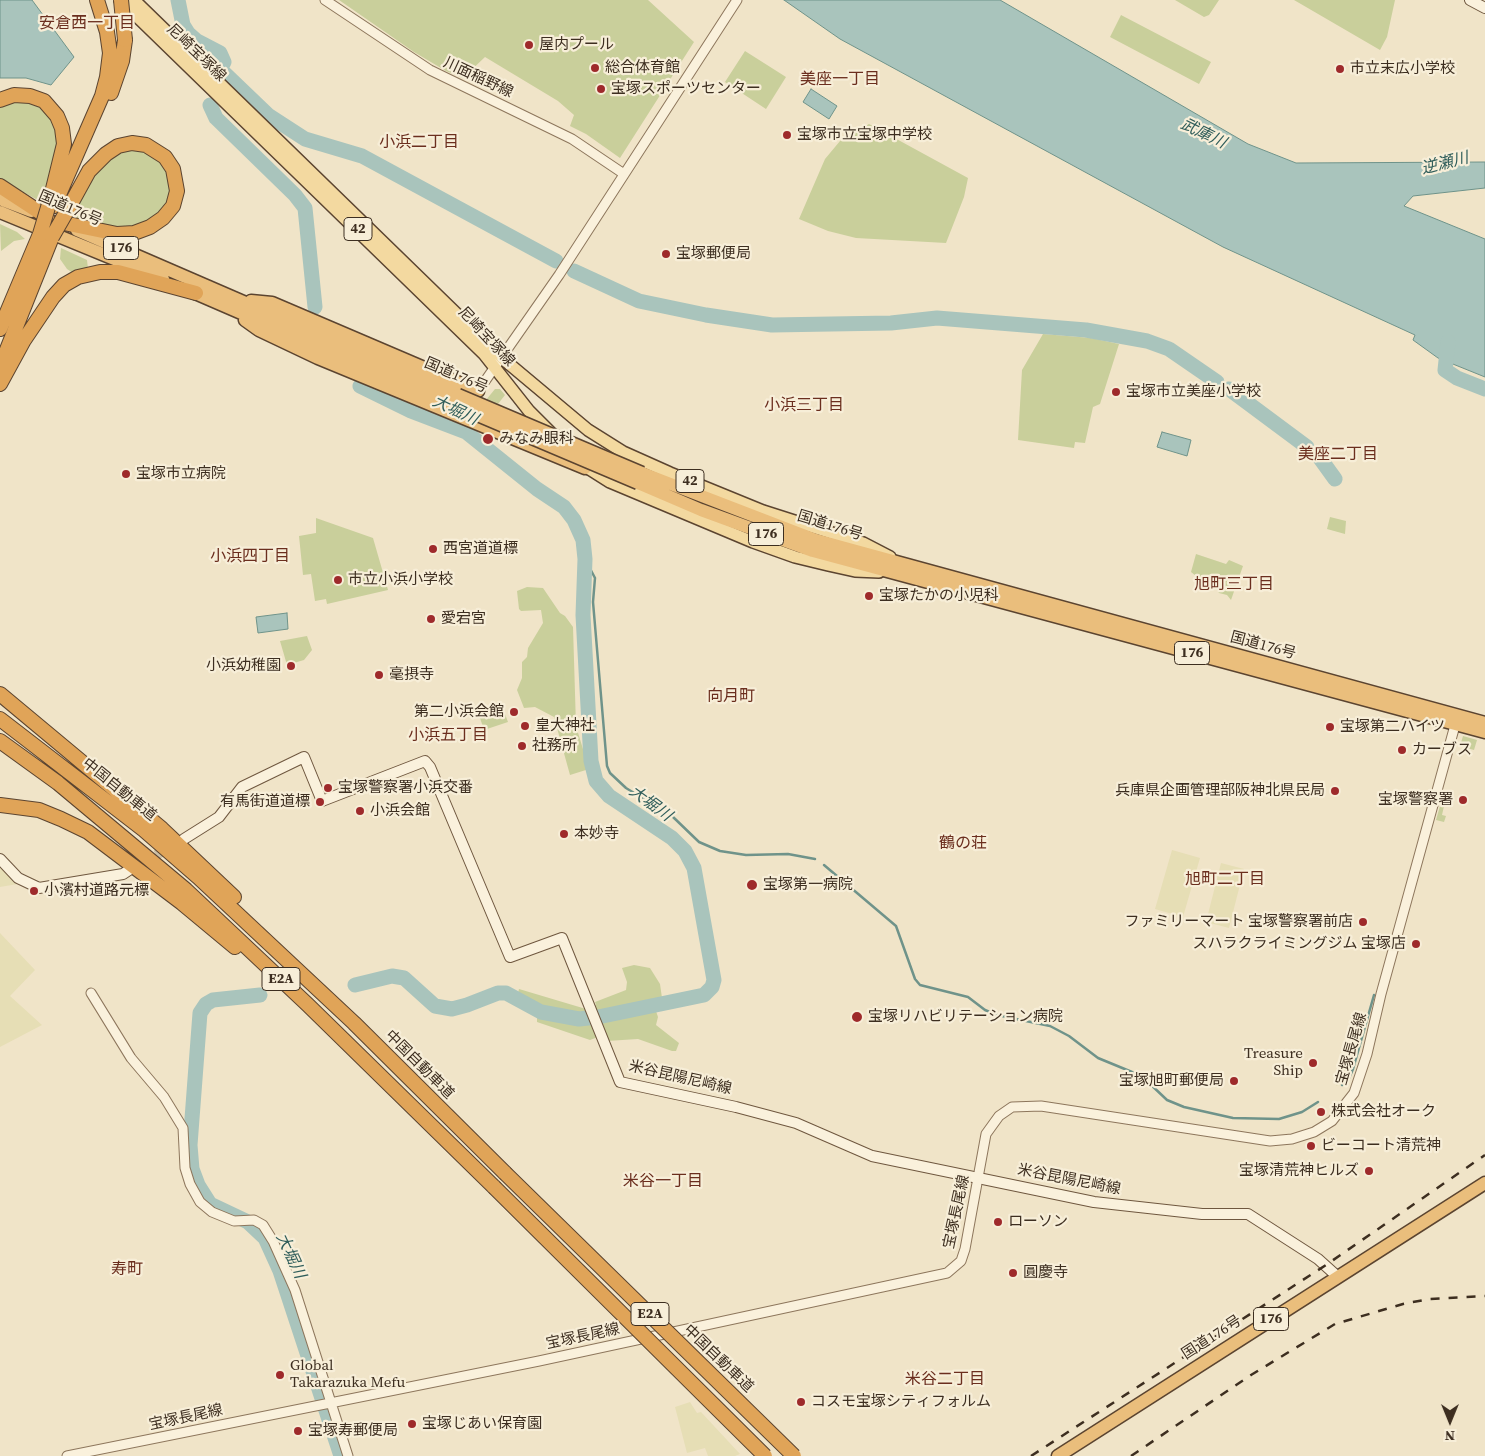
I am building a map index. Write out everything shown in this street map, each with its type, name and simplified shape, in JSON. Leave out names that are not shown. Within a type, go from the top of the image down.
[{"type":"highway","points":[[0,367],[32,270],[102,96],[110,53],[107,32],[97,0]]},
{"type":"highway","points":[[46,236],[56,211],[83,163],[116,79],[125,40],[121,0]]},
{"type":"highway","points":[[0,100],[14,95],[37,98],[49,105],[60,122],[63,136],[63,152],[56,211]]},
{"type":"highway","points":[[0,186],[56,211],[117,234],[134,233],[150,227],[163,218],[172,206],[177,191],[173,169],[165,157],[153,148],[139,143],[118,146],[106,154],[89,171],[56,211]]},
{"type":"highway","name":"国道176号","points":[[0,199],[56,211],[458,405]]},
{"type":"highway","name":"国道176号","points":[[0,212],[458,405],[640,478],[701,510],[813,551],[899,568],[1456,720],[1485,732]]},
{"type":"highway","points":[[0,329],[32,270]]},
{"type":"highway","points":[[0,384],[24,340],[53,297],[64,286],[78,278],[100,272],[118,272],[196,293]]},
{"type":"highway","points":[[241,301],[272,303],[478,391]]},
{"type":"highway","points":[[458,405],[585,468]]},
{"type":"highway","points":[[0,694],[162,829],[236,899],[354,1023]]},
{"type":"highway","name":"中国自動車道","points":[[0,719],[144,830],[250,924],[354,1023],[794,1456]]},
{"type":"highway","name":"国道176号","points":[[1456,720],[1485,723]]},
{"type":"highway","name":"E2A","points":[[0,741],[58,783],[186,890],[308,1005],[765,1456]]},
{"type":"highway","points":[[0,805],[39,810],[61,818],[88,832],[182,903],[308,1005]]},
{"type":"highway","name":"国道176号","points":[[1058,1456],[1485,1182]]},
{"type":"main road","name":"尼崎宝塚線","points":[[121,0],[336,208],[499,362],[588,430],[623,452],[763,511],[863,543],[899,568]]},
{"type":"main road","name":"尼崎宝塚線","points":[[134,0],[300,159],[499,362],[529,411],[585,468],[610,482],[702,522],[795,556],[855,571],[899,568]]},
{"type":"main road","name":"42","points":[[143,0],[169,35]]},
{"type":"main road","points":[[1470,0],[1485,8]]},
{"type":"main road","name":"米谷昆陽尼崎線","points":[[184,839],[219,817],[242,787],[304,757],[322,802],[425,761],[430,767],[510,957],[562,938],[620,1082],[736,1107],[796,1123],[872,1156],[1094,1202],[1202,1214],[1248,1214],[1318,1259],[1338,1277]]},
{"type":"main road","points":[[0,859],[18,878],[39,888],[123,874],[129,870]]},
{"type":"street","name":"川面稲野線","points":[[325,0],[425,68],[572,138],[624,174]]},
{"type":"street","points":[[458,405],[478,391],[499,362],[737,0]]},
{"type":"street","name":"宝塚長尾線","points":[[67,1456],[805,1305],[947,1273],[961,1261],[965,1249],[986,1134],[999,1116],[1012,1107],[1041,1106],[1270,1141],[1292,1139],[1314,1132],[1332,1121],[1354,1093],[1367,1054],[1381,994],[1456,720]]},
{"type":"street","points":[[91,993],[131,1058],[164,1097],[183,1128],[185,1168],[190,1184],[200,1202],[212,1212],[234,1221],[250,1220],[263,1225],[288,1272],[327,1403],[348,1456]]},
{"type":"shaded area","points":[[1172,850],[1200,858],[1183,917],[1155,909]]},
{"type":"shaded area","points":[[1221,863],[1244,869],[1229,928],[1206,922]]},
{"type":"shaded area","points":[[0,869],[4,869],[18,884],[0,887]]},
{"type":"shaded area","points":[[0,933],[35,970],[10,996],[42,1025],[0,1047]]},
{"type":"shaded area","points":[[1342,1067],[1351,1070],[1347,1081],[1336,1086]]},
{"type":"shaded area","points":[[690,1402],[697,1413],[701,1412],[740,1454],[735,1456],[708,1456],[705,1448],[687,1453],[675,1407]]},
{"type":"green space","name":"宝塚スポーツセンター","points":[[339,0],[648,0],[694,42],[620,158],[586,134],[570,126],[574,115],[558,101],[485,57],[463,78],[446,71],[414,52]]},
{"type":"green space","points":[[1175,0],[1219,0],[1209,15],[1204,17]]},
{"type":"green space","points":[[1294,0],[1395,0],[1387,37],[1380,50]]},
{"type":"green space","points":[[1121,15],[1211,62],[1199,84],[1110,37]]},
{"type":"green space","points":[[745,51],[786,77],[766,109],[725,82]]},
{"type":"green space","points":[[19,98],[45,108],[54,121],[59,135],[55,170],[43,203],[0,179],[0,104]]},
{"type":"green space","points":[[869,124],[968,178],[964,197],[946,243],[856,238],[828,231],[799,219],[825,159],[840,141]]},
{"type":"green space","points":[[125,148],[140,148],[165,164],[171,193],[167,208],[155,219],[134,228],[121,230],[94,225],[73,216],[96,172],[108,157]]},
{"type":"green space","points":[[0,224],[17,232],[25,239],[14,241],[1,251]]},
{"type":"green space","points":[[61,248],[87,260],[88,269],[73,273],[67,269],[60,259]]},
{"type":"green space","points":[[1043,334],[1091,338],[1119,344],[1100,404],[1093,407],[1085,443],[1075,442],[1074,448],[1018,440],[1022,370]]},
{"type":"green space","points":[[495,389],[500,389],[505,395],[498,404],[486,400]]},
{"type":"green space","points":[[1330,517],[1346,521],[1345,534],[1327,529]]},
{"type":"green space","points":[[316,518],[373,538],[388,590],[327,604],[326,599],[315,601],[311,574],[303,575],[299,536],[316,533]]},
{"type":"green space","points":[[1196,554],[1226,564],[1229,560],[1243,566],[1231,600],[1227,595],[1219,593],[1215,585],[1201,580],[1191,572]]},
{"type":"green space","points":[[527,587],[543,588],[560,613],[565,616],[573,627],[576,726],[589,769],[570,775],[554,717],[535,707],[524,708],[517,690],[522,678],[522,662],[527,657],[528,648],[543,623],[541,610],[521,611],[519,609],[517,591]]},
{"type":"green space","points":[[307,636],[312,650],[304,660],[287,665],[280,641]]},
{"type":"green space","points":[[498,712],[500,715],[505,714],[508,722],[484,730],[480,718]]},
{"type":"green space","points":[[1463,736],[1477,740],[1474,750],[1460,746]]},
{"type":"green space","points":[[1444,792],[1447,793],[1442,815],[1446,816],[1444,822],[1436,820]]},
{"type":"green space","points":[[634,965],[650,968],[660,984],[662,998],[653,1002],[658,1017],[656,1025],[679,1043],[676,1051],[638,1039],[607,1041],[594,1005],[596,1005],[595,1002],[626,990],[627,982],[622,968]]},
{"type":"green space","points":[[519,989],[586,1009],[598,1037],[590,1040],[537,1022],[537,1016],[533,1011],[515,1005]]},
{"type":"water","points":[[0,0],[32,0],[74,57],[51,85],[26,78],[0,78]]},
{"type":"water","points":[[784,0],[1000,0],[1248,144],[1296,163],[1485,162],[1485,188],[1413,196],[1404,206],[1485,239],[1485,377],[1438,358],[1413,340],[1415,335],[1223,247],[840,39]]},
{"type":"water","points":[[811,89],[837,106],[829,119],[803,102]]},
{"type":"water","points":[[1162,432],[1191,440],[1187,456],[1157,447]]},
{"type":"water","points":[[287,613],[288,629],[258,633],[256,617]]},
{"type":"waterway","points":[[178,0],[183,25],[188,33],[197,41],[220,53],[224,62],[220,69],[268,115],[305,139],[362,156],[556,261]]},
{"type":"waterway","name":"大堀川","points":[[210,105],[216,118],[295,195],[305,208],[315,307]]},
{"type":"waterway","points":[[574,271],[639,301],[706,315],[772,325],[891,323],[937,318],[1086,330],[1147,341],[1169,349],[1217,382]]},
{"type":"waterway","points":[[1448,342],[1445,370],[1457,378],[1485,389]]},
{"type":"waterway","name":"大堀川","points":[[355,985],[392,976],[404,978],[435,1006],[452,1009],[498,993],[506,993],[541,1012],[579,1019],[598,1017],[704,995],[712,987],[714,980],[694,868],[685,851],[672,838],[609,796],[596,781],[591,761],[583,615],[585,559],[583,540],[574,520],[564,507],[537,489],[466,432],[411,411],[360,386]]},
{"type":"waterway","points":[[1229,389],[1307,447]]},
{"type":"waterway","points":[[1317,454],[1335,479]]},
{"type":"waterway","points":[[585,559],[595,578],[593,602],[607,766],[610,773],[626,788],[665,812]]},
{"type":"waterway","points":[[672,816],[699,842],[720,851],[746,855],[788,854],[815,859]]},
{"type":"waterway","points":[[824,865],[896,926],[915,979],[920,985],[968,997],[985,1010],[997,1015],[1050,1026],[1069,1036],[1098,1058],[1132,1072],[1148,1082],[1167,1100],[1184,1107],[1233,1118],[1279,1119],[1302,1112],[1318,1102]]},
{"type":"waterway","name":"大堀川","points":[[260,995],[213,1000],[206,1004],[200,1013],[190,1145],[192,1169],[198,1185],[210,1204],[248,1222],[265,1238],[280,1271],[341,1456]]},
{"type":"waterway","points":[[1342,1085],[1347,1083],[1353,1069],[1374,995]]},
{"type":"tunnel","points":[[130,870],[172,846]]},
{"type":"railway","points":[[1031,1456],[1326,1265],[1485,1155]]},
{"type":"railway","points":[[1131,1456],[1251,1375],[1335,1324],[1403,1304],[1429,1299],[1485,1296]]},
{"type":"place","name":"屋内プール","points":[[529,45]]},
{"type":"place","name":"総合体育館","points":[[595,68]]},
{"type":"place","name":"市立末広小学校","points":[[1340,69]]},
{"type":"place","name":"宝塚スポーツセンター","points":[[601,89]]},
{"type":"place","name":"宝塚市立宝塚中学校","points":[[787,135]]},
{"type":"place","name":"宝塚郵便局","points":[[666,254]]},
{"type":"place","name":"宝塚市立美座小学校","points":[[1116,392]]},
{"type":"place","name":"みなみ眼科","points":[[488,439]]},
{"type":"place","name":"宝塚市立病院","points":[[126,474]]},
{"type":"place","name":"西宮道道標","points":[[433,549]]},
{"type":"place","name":"市立小浜小学校","points":[[338,580]]},
{"type":"place","name":"宝塚たかの小児科","points":[[869,596]]},
{"type":"place","name":"愛宕宮","points":[[431,619]]},
{"type":"place","name":"小浜幼稚園","points":[[291,666]]},
{"type":"place","name":"毫摂寺","points":[[379,675]]},
{"type":"place","name":"第二小浜会館","points":[[514,712]]},
{"type":"place","name":"皇大神社","points":[[525,726]]},
{"type":"place","name":"宝塚第二ハイツ","points":[[1330,727]]},
{"type":"place","name":"社務所","points":[[522,746]]},
{"type":"place","name":"カーブス","points":[[1402,750]]},
{"type":"place","name":"宝塚警察署小浜交番","points":[[328,788]]},
{"type":"place","name":"兵庫県企画管理部阪神北県民局","points":[[1335,791]]},
{"type":"place","name":"宝塚警察署","points":[[1463,800]]},
{"type":"place","name":"有馬街道道標","points":[[320,802]]},
{"type":"place","name":"小浜会館","points":[[360,811]]},
{"type":"place","name":"本妙寺","points":[[564,834]]},
{"type":"place","name":"宝塚第一病院","points":[[752,885]]},
{"type":"place","name":"小濱村道路元標","points":[[34,891]]},
{"type":"place","name":"ファミリーマート 宝塚警察署前店","points":[[1363,922]]},
{"type":"place","name":"スハラクライミングジム 宝塚店","points":[[1416,944]]},
{"type":"place","name":"宝塚リハビリテーション病院","points":[[857,1017]]},
{"type":"place","name":"Treasure Ship","points":[[1313,1063]]},
{"type":"place","name":"宝塚旭町郵便局","points":[[1234,1081]]},
{"type":"place","name":"株式会社オーク","points":[[1321,1112]]},
{"type":"place","name":"ビーコート清荒神","points":[[1311,1146]]},
{"type":"place","name":"宝塚清荒神ヒルズ","points":[[1369,1171]]},
{"type":"place","name":"ローソン","points":[[998,1222]]},
{"type":"place","name":"圓慶寺","points":[[1013,1273]]},
{"type":"place","name":"Global Takarazuka Mefu","points":[[280,1375]]},
{"type":"place","name":"コスモ宝塚シティフォルム","points":[[801,1402]]},
{"type":"place","name":"宝塚じあい保育園","points":[[412,1424]]},
{"type":"place","name":"宝塚寿郵便局","points":[[298,1431]]},
{"type":"district","name":"安倉西一丁目","points":[[87,24]]},
{"type":"district","name":"美座一丁目","points":[[840,80]]},
{"type":"district","name":"小浜二丁目","points":[[419,143]]},
{"type":"district","name":"小浜三丁目","points":[[804,406]]},
{"type":"district","name":"美座二丁目","points":[[1338,455]]},
{"type":"district","name":"小浜四丁目","points":[[250,557]]},
{"type":"district","name":"旭町三丁目","points":[[1234,585]]},
{"type":"district","name":"向月町","points":[[731,697]]},
{"type":"district","name":"小浜五丁目","points":[[448,736]]},
{"type":"district","name":"鶴の荘","points":[[963,844]]},
{"type":"district","name":"旭町二丁目","points":[[1225,880]]},
{"type":"district","name":"米谷一丁目","points":[[663,1182]]},
{"type":"district","name":"寿町","points":[[127,1270]]},
{"type":"district","name":"米谷二丁目","points":[[945,1380]]},
{"type":"water label","name":"武庫川","points":[[1203,134]]},
{"type":"water label","name":"逆瀬川","points":[[1445,164]]}]
